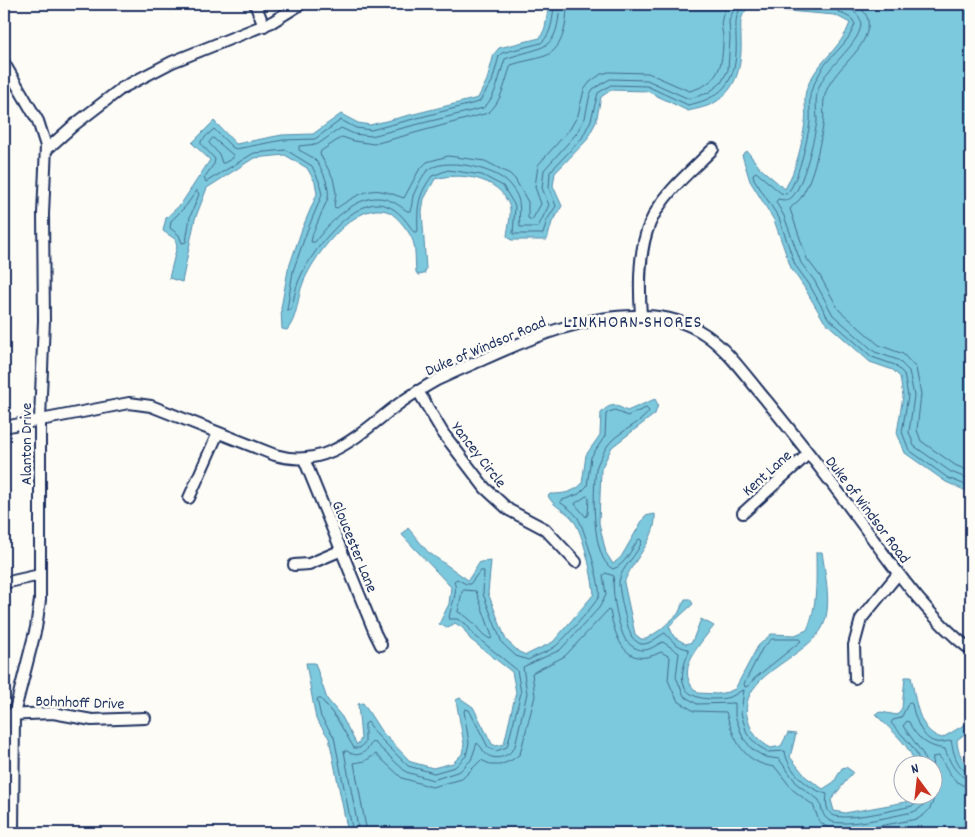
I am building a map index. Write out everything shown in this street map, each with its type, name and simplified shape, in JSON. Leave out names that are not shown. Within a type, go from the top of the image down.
[{"type":"street","points":[[255,4],[264,26]]},
{"type":"street","points":[[46,150],[74,125],[122,88],[172,62],[264,26],[301,4]]},
{"type":"street","name":"Alanton Drive","points":[[4,63],[38,121],[46,150],[43,214],[44,320],[40,419],[40,600],[36,628],[9,714],[13,833]]},
{"type":"street","points":[[641,316],[640,280],[650,224],[671,191],[713,149]]},
{"type":"street","name":"Duke of Windsor Road","points":[[4,427],[40,419],[140,403],[280,457],[304,459],[320,455],[348,443],[418,391],[496,353],[546,333],[582,323],[611,318],[656,316],[685,324],[704,334],[724,350],[808,454],[898,574],[931,614],[971,650]]},
{"type":"street","name":"Yancey Circle","points":[[418,391],[443,433],[485,488],[509,510],[545,529],[576,562]]},
{"type":"street","points":[[189,498],[218,433]]},
{"type":"street","name":"Kent Lane","points":[[743,513],[808,454]]},
{"type":"street","name":"Gloucester Lane","points":[[304,459],[381,645]]},
{"type":"street","points":[[294,564],[309,564],[342,550]]},
{"type":"street","points":[[855,678],[854,645],[861,619],[898,574]]},
{"type":"street","points":[[4,583],[40,575]]},
{"type":"street","name":"Bohnhoff Drive","points":[[9,714],[53,714],[92,720],[145,718]]},
{"type":"water","points":[[549,4],[752,4],[741,20],[741,58],[737,75],[728,91],[714,103],[688,111],[647,91],[611,90],[601,97],[596,122],[586,141],[555,173],[553,186],[562,206],[552,222],[547,240],[511,240],[507,236],[510,216],[509,205],[497,188],[488,183],[478,179],[456,176],[435,179],[424,199],[422,211],[426,269],[424,274],[418,275],[416,272],[413,241],[396,217],[389,212],[376,210],[363,214],[350,221],[337,232],[316,259],[303,283],[291,325],[287,330],[282,329],[281,308],[288,270],[302,229],[317,194],[315,182],[307,168],[285,155],[254,158],[207,188],[195,219],[182,282],[169,278],[177,246],[175,239],[163,231],[166,218],[181,204],[210,160],[192,143],[214,121],[236,144],[282,135],[313,134],[341,114],[358,123],[370,125],[478,98],[487,80],[494,54],[499,48],[540,38],[545,28]]},
{"type":"water","points":[[753,4],[971,4],[971,493],[946,482],[905,453],[897,433],[903,396],[900,377],[893,370],[870,362],[824,321],[791,268],[774,220],[750,181],[742,155],[747,151],[760,168],[785,189],[795,166],[804,131],[806,91],[815,72],[846,33],[850,23],[835,15],[787,11]]},
{"type":"water","points":[[655,399],[658,405],[655,414],[612,447],[601,469],[599,523],[606,553],[613,564],[621,557],[645,516],[655,514],[652,533],[624,583],[635,634],[641,639],[646,639],[660,630],[678,614],[685,599],[690,599],[693,604],[669,626],[674,637],[686,644],[692,642],[701,619],[714,626],[695,650],[691,659],[688,676],[691,685],[698,693],[717,694],[735,689],[758,646],[771,634],[795,635],[807,630],[815,602],[816,552],[822,552],[828,601],[822,628],[813,639],[761,680],[752,691],[747,705],[751,729],[762,742],[771,748],[781,746],[788,733],[796,734],[790,757],[806,777],[823,789],[834,782],[842,768],[846,767],[853,772],[831,800],[834,811],[845,813],[894,804],[942,804],[942,754],[911,754],[904,744],[875,714],[881,712],[897,715],[902,708],[905,677],[911,677],[916,704],[927,729],[942,738],[971,721],[971,729],[957,740],[961,756],[971,770],[971,833],[348,833],[329,738],[316,719],[306,663],[315,663],[327,699],[342,717],[357,745],[361,739],[358,704],[363,703],[381,731],[411,762],[433,768],[453,763],[462,754],[464,744],[456,700],[460,698],[473,707],[492,744],[496,746],[504,744],[516,692],[512,672],[470,639],[463,628],[455,623],[448,628],[439,624],[449,604],[451,587],[402,535],[408,528],[428,552],[468,580],[480,562],[491,561],[488,593],[506,640],[519,652],[526,655],[553,642],[594,594],[587,556],[578,528],[571,517],[554,504],[548,496],[550,494],[571,491],[582,484],[586,455],[600,435],[601,413],[611,406],[620,407],[627,411]]},
{"type":"district","name":"LINKHORN SHORES","points":[[633,321]]}]
